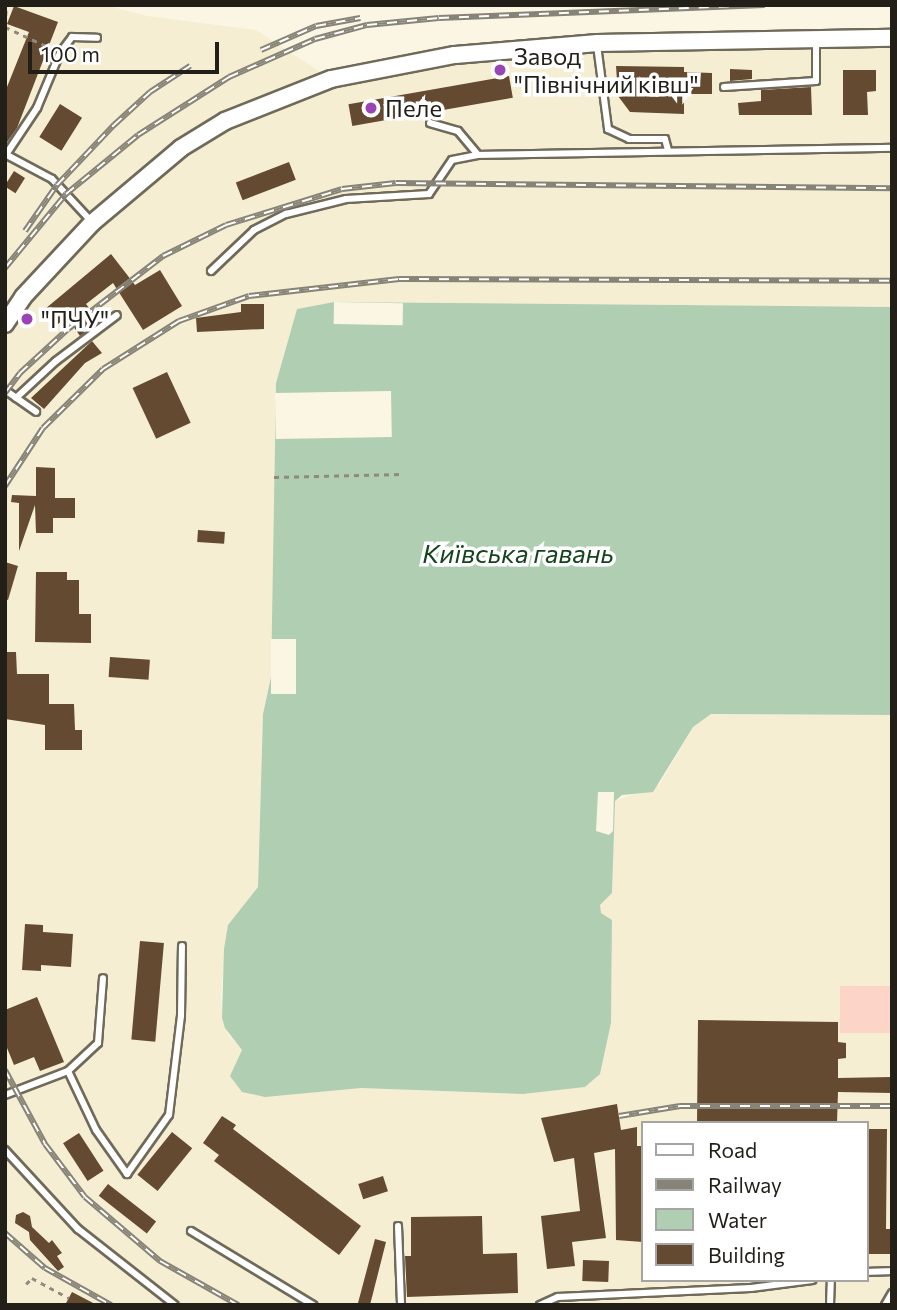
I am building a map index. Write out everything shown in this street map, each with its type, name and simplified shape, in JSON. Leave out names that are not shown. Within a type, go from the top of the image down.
[{"type":"street","points":[[5,324],[23,297],[92,223],[181,148],[272,100],[385,66],[455,55],[597,43],[892,38]]},
{"type":"lane","points":[[92,223],[52,179],[6,155],[37,108],[60,53],[72,37],[97,38]]},
{"type":"lane","points":[[724,87],[816,81],[816,38]]},
{"type":"lane","points":[[597,43],[608,129],[629,139],[664,139],[668,150]]},
{"type":"lane","points":[[430,123],[458,131],[478,155]]},
{"type":"lane","points":[[211,271],[254,230],[286,214],[346,199],[429,194],[452,160],[478,155],[892,148]]},
{"type":"lane","points":[[16,398],[56,360],[117,316]]},
{"type":"lane","points":[[5,390],[36,412]]},
{"type":"lane","points":[[68,1071],[96,1130],[127,1174],[169,1115],[181,1016],[182,946]]},
{"type":"lane","points":[[5,1095],[68,1071],[98,1043],[103,978]]},
{"type":"lane","points":[[5,1150],[78,1229],[176,1305]]},
{"type":"lane","points":[[398,1226],[401,1305]]},
{"type":"lane","points":[[191,1231],[313,1305]]},
{"type":"lane","points":[[869,1272],[892,1271]]},
{"type":"lane","points":[[540,1305],[558,1297],[751,1288],[797,1282]]},
{"type":"lane","points":[[830,1305],[831,1282]]},
{"type":"lane","points":[[885,1305],[892,1293]]},
{"type":"path","points":[[6,5],[5,27],[60,53]]},
{"type":"path","points":[[274,477],[403,474]]},
{"type":"path","points":[[26,1284],[32,1278],[69,1298]]},
{"type":"shaded area","points":[[5,5],[105,5],[147,16],[256,30],[331,79],[455,55],[892,38],[892,307],[334,302],[297,309],[276,383],[271,677],[263,714],[258,887],[228,925],[221,993],[222,1018],[229,1036],[242,1048],[252,1095],[361,1088],[523,1094],[585,1087],[600,1074],[611,1023],[612,920],[601,913],[600,905],[612,893],[614,801],[659,785],[693,727],[711,714],[892,715],[892,1305],[5,1305]]},
{"type":"shaded area","points":[[840,986],[892,986],[892,1033],[840,1033]]},
{"type":"water","name":"Київська гавань","points":[[334,302],[892,307],[892,715],[711,714],[693,727],[653,792],[622,795],[615,801],[612,893],[600,905],[601,913],[612,920],[611,1023],[600,1074],[585,1087],[523,1094],[361,1088],[265,1097],[242,1092],[230,1076],[242,1050],[225,1028],[222,1018],[224,949],[228,925],[258,887],[263,714],[271,677],[276,383],[297,309]]},
{"type":"pier","points":[[334,302],[403,303],[403,325],[334,324]]},
{"type":"pier","points":[[391,391],[392,437],[276,439],[275,393]]},
{"type":"pier","points":[[271,639],[296,639],[296,694],[271,694]]},
{"type":"pier","points":[[598,792],[614,792],[613,831],[609,835],[596,831]]},
{"type":"building","points":[[14,6],[58,22],[17,128],[5,145],[5,92],[29,32],[7,24]]},
{"type":"building","points":[[616,66],[684,67],[684,72],[712,73],[712,94],[684,94],[684,114],[630,112],[618,96]]},
{"type":"building","points":[[730,69],[752,70],[752,79],[730,81]]},
{"type":"building","points":[[843,70],[876,70],[876,91],[867,92],[868,115],[843,115]]},
{"type":"building","points":[[509,76],[513,98],[352,126],[348,104]]},
{"type":"building","points":[[811,87],[812,115],[739,115],[738,103],[761,101],[761,90]]},
{"type":"building","points":[[60,104],[82,118],[61,151],[39,137]]},
{"type":"building","points":[[289,162],[296,180],[243,200],[236,182]]},
{"type":"building","points":[[14,171],[25,178],[15,193],[5,187]]},
{"type":"building","points":[[111,254],[135,285],[160,270],[182,306],[143,330],[113,283],[86,304],[99,321],[80,336],[67,317],[58,324],[45,309]]},
{"type":"building","points":[[241,304],[264,304],[264,329],[197,332],[196,318],[241,312]]},
{"type":"building","points":[[92,341],[102,353],[85,363],[44,409],[31,398]]},
{"type":"building","points":[[167,372],[191,423],[156,439],[133,388]]},
{"type":"building","points":[[36,467],[55,468],[55,498],[75,498],[75,518],[53,518],[53,533],[36,533],[35,505],[19,551],[19,503],[11,502],[12,495],[36,496]]},
{"type":"building","points":[[198,530],[225,532],[224,544],[197,542]]},
{"type":"building","points":[[5,562],[18,566],[8,600],[5,599]]},
{"type":"building","points":[[36,572],[67,572],[67,580],[79,580],[79,614],[91,614],[91,643],[35,642]]},
{"type":"building","points":[[5,652],[16,652],[17,674],[49,674],[49,704],[74,704],[75,730],[82,730],[82,750],[45,750],[45,725],[5,719]]},
{"type":"building","points":[[110,657],[150,660],[149,680],[109,677]]},
{"type":"building","points":[[25,924],[43,925],[43,932],[73,934],[71,967],[41,965],[41,971],[22,970]]},
{"type":"building","points":[[140,941],[164,943],[155,1042],[131,1040]]},
{"type":"building","points":[[37,997],[64,1062],[40,1071],[34,1057],[14,1065],[5,1043],[5,1010]]},
{"type":"building","points":[[698,1020],[838,1022],[838,1042],[846,1043],[846,1058],[838,1059],[838,1078],[892,1077],[892,1093],[838,1092],[837,1121],[697,1121]]},
{"type":"building","points":[[617,1104],[621,1130],[637,1127],[637,1146],[642,1146],[642,1242],[616,1240],[615,1149],[594,1153],[606,1238],[572,1242],[575,1266],[547,1269],[541,1216],[580,1211],[574,1158],[554,1162],[541,1118]]},
{"type":"building","points":[[222,1116],[236,1125],[233,1129],[361,1226],[339,1255],[214,1161],[219,1155],[203,1143]]},
{"type":"building","points":[[869,1129],[887,1129],[886,1229],[892,1229],[892,1254],[869,1254]]},
{"type":"building","points":[[172,1132],[192,1148],[158,1191],[137,1175]]},
{"type":"building","points":[[79,1133],[104,1171],[88,1181],[63,1143]]},
{"type":"building","points":[[383,1176],[388,1191],[363,1199],[358,1184]]},
{"type":"building","points":[[108,1184],[156,1222],[147,1233],[99,1196]]},
{"type":"building","points":[[23,1212],[30,1216],[32,1227],[49,1243],[52,1240],[62,1253],[57,1256],[64,1267],[58,1271],[30,1240],[29,1232],[15,1223],[16,1215]]},
{"type":"building","points":[[482,1216],[483,1254],[517,1253],[518,1293],[407,1297],[405,1256],[411,1256],[411,1217]]},
{"type":"building","points":[[375,1239],[386,1242],[370,1305],[365,1305],[358,1303]]},
{"type":"building","points":[[583,1260],[609,1261],[608,1282],[582,1281]]},
{"type":"building","points":[[72,1292],[97,1305],[65,1305]]},
{"type":"railway","points":[[5,268],[66,194],[138,135],[229,77],[315,39],[367,25],[439,18],[765,5]]},
{"type":"railway","points":[[261,50],[316,26],[360,18]]},
{"type":"railway","points":[[25,231],[57,185],[114,125],[150,92],[190,66]]},
{"type":"railway","points":[[5,393],[20,373],[68,329],[163,256],[226,225],[342,189],[396,183],[892,188]]},
{"type":"railway","points":[[5,486],[43,428],[103,369],[179,321],[249,296],[399,279],[892,281]]},
{"type":"railway","points":[[5,1070],[45,1144],[85,1197],[160,1261],[238,1305]]},
{"type":"railway","points":[[619,1116],[680,1106],[892,1106]]},
{"type":"railway","points":[[5,1233],[45,1268],[111,1305]]},
{"type":"place","name":"Завод \"Північний кiвш\"","points":[[500,70]]},
{"type":"place","name":"Пеле","points":[[371,108]]},
{"type":"place","name":"\"ПЧУ\"","points":[[27,319]]}]
